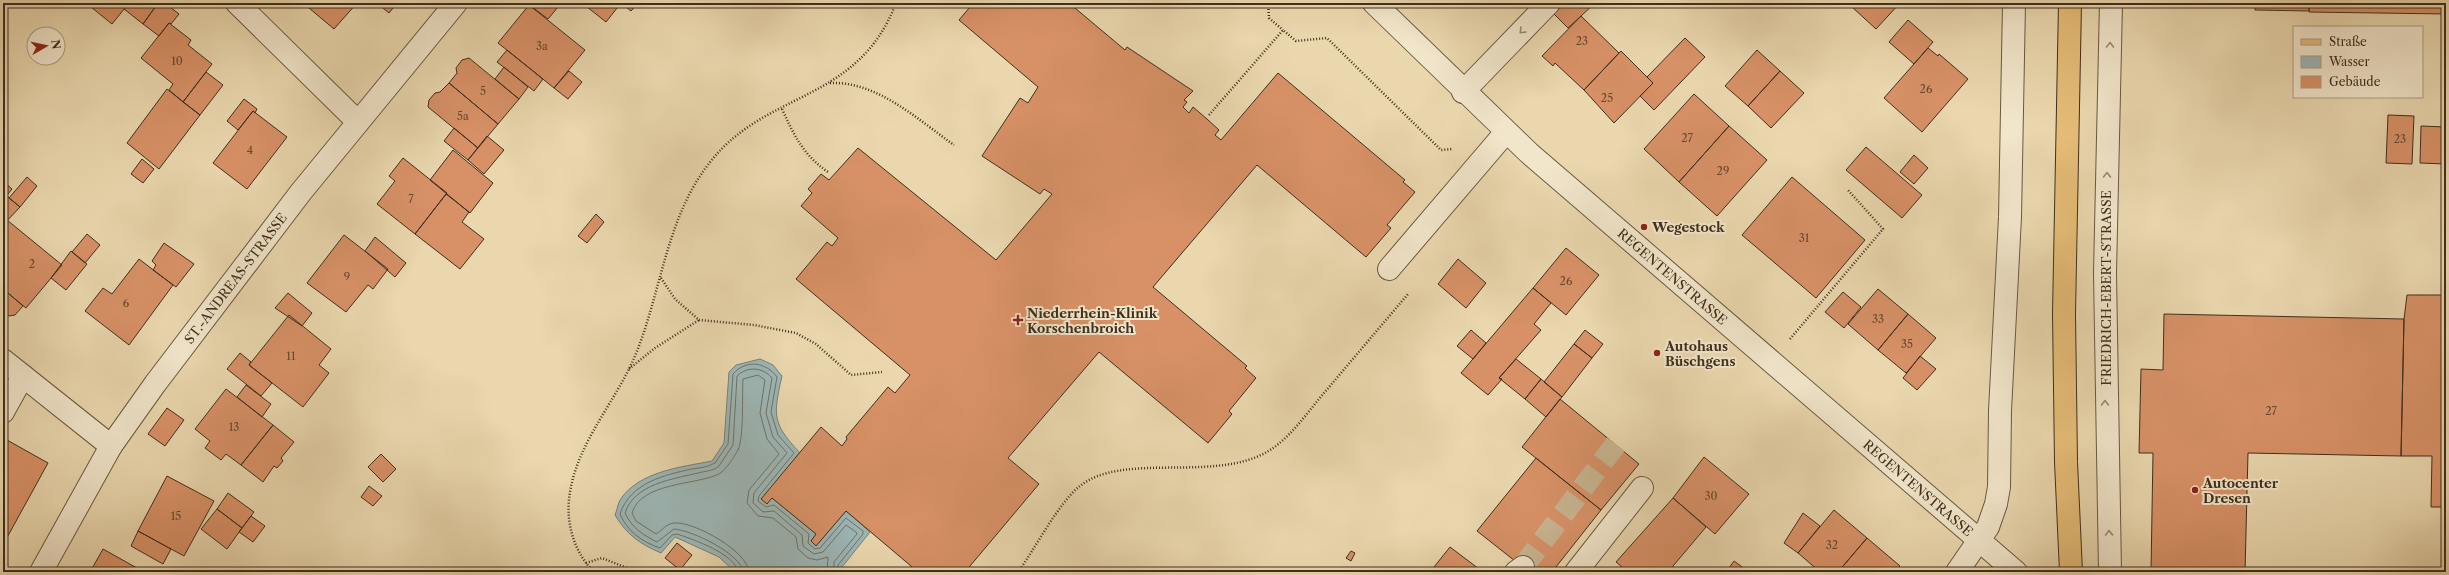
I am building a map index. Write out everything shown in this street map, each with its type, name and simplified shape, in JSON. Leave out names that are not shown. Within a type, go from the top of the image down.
[{"type":"main road","points":[[2070,3],[2064,314],[2066,462],[2070,572]]},
{"type":"street","points":[[237,3],[358,122]]},
{"type":"street","name":"ST.-ANDREAS-STRASSE","points":[[41,572],[112,446],[174,360],[301,192],[456,3]]},
{"type":"street","name":"REGENTENSTRASSE","points":[[1374,3],[1463,92],[1506,132],[1771,363],[2016,572]]},
{"type":"street","points":[[1463,92],[1549,3]]},
{"type":"street","points":[[1957,572],[1979,542],[1994,514],[1999,487],[2000,411],[2010,217],[2014,3]]},
{"type":"street","name":"FRIEDRICH-EBERT-STRASSE","points":[[2110,572],[2104,274],[2111,3]]},
{"type":"street","points":[[1389,269],[1506,132]]},
{"type":"street","points":[[3,360],[112,446]]},
{"type":"street","points":[[3,412],[23,376]]},
{"type":"street","points":[[1576,572],[1642,488]]},
{"type":"path","points":[[594,572],[586,562],[572,535],[568,515],[570,491],[583,453],[628,370],[649,316],[679,214],[699,176],[711,160],[739,133],[830,83],[859,62],[886,27],[896,3]]},
{"type":"path","points":[[1268,3],[1269,18],[1296,41],[1327,38],[1441,150],[1465,147],[1481,162]]},
{"type":"path","points":[[1209,115],[1283,30]]},
{"type":"path","points":[[830,83],[855,84],[878,93],[954,145]]},
{"type":"path","points":[[782,109],[804,150],[812,161],[828,172]]},
{"type":"path","points":[[1771,363],[1883,229],[1847,189]]},
{"type":"path","points":[[660,278],[675,299],[699,320],[754,325],[796,333],[816,344],[852,375],[882,372]]},
{"type":"path","points":[[1018,572],[1072,494],[1090,479],[1130,470],[1224,466],[1252,459],[1266,453],[1291,432],[1410,292]]},
{"type":"path","points":[[628,370],[655,348],[699,320]]},
{"type":"path","points":[[586,562],[602,558],[637,572]]},
{"type":"water","points":[[760,359],[773,365],[782,376],[777,401],[777,418],[784,434],[800,453],[772,498],[816,534],[811,541],[816,546],[846,511],[870,532],[842,567],[844,572],[735,572],[719,557],[675,537],[661,553],[653,550],[629,533],[615,515],[620,500],[628,490],[650,476],[675,468],[712,461],[724,443],[729,372],[736,365]]},
{"type":"building","points":[[86,3],[129,3],[112,24]]},
{"type":"building","points":[[129,3],[158,3],[143,24],[124,9]]},
{"type":"building","points":[[158,3],[165,3],[179,14],[171,24],[169,23],[159,36],[143,24]]},
{"type":"building","points":[[303,3],[357,3],[334,29]]},
{"type":"building","points":[[377,3],[397,3],[389,13]]},
{"type":"building","points":[[527,3],[553,3],[558,7],[548,19]]},
{"type":"building","points":[[582,3],[621,3],[606,22]]},
{"type":"building","points":[[621,3],[638,3],[631,11]]},
{"type":"building","name":"Niederrhein-Klinik Korschenbroich","points":[[966,3],[1069,3],[1125,50],[1127,47],[1193,91],[1184,100],[1187,102],[1183,107],[1189,113],[1193,107],[1207,119],[1219,130],[1215,135],[1221,140],[1278,73],[1405,180],[1403,182],[1415,192],[1387,225],[1391,228],[1366,257],[1257,165],[1153,287],[1247,366],[1245,368],[1256,378],[1229,411],[1232,414],[1208,443],[1099,352],[1008,458],[1039,484],[965,572],[918,572],[846,511],[816,546],[811,541],[816,534],[772,498],[767,504],[761,499],[821,427],[842,446],[847,439],[846,437],[888,387],[895,393],[910,375],[796,279],[827,242],[832,246],[838,238],[801,206],[812,193],[808,189],[821,174],[829,180],[858,148],[996,260],[1052,194],[1044,189],[1040,194],[982,156],[1020,98],[1028,103],[1038,87],[959,20],[970,7]]},
{"type":"building","points":[[1493,3],[1501,3],[1497,7]]},
{"type":"building","points":[[1564,3],[1595,3],[1568,28],[1554,14]]},
{"type":"building","points":[[1856,3],[1900,3],[1876,29],[1852,7]]},
{"type":"building","points":[[2255,3],[2309,3],[2309,11],[2255,10]]},
{"type":"building","points":[[2309,3],[2446,3],[2446,14],[2309,12]]},
{"type":"building","points":[[529,5],[585,50],[554,88],[498,43]]},
{"type":"building","points":[[1581,16],[1619,53],[1584,90],[1555,63],[1553,66],[1542,56]]},
{"type":"building","points":[[1908,20],[1933,42],[1914,64],[1889,42]]},
{"type":"building","points":[[169,23],[191,40],[188,45],[212,64],[183,102],[169,90],[173,84],[141,58]]},
{"type":"building","points":[[1685,38],[1705,57],[1654,110],[1640,96],[1653,83],[1647,77]]},
{"type":"building","points":[[1928,48],[1938,56],[1939,54],[1968,79],[1922,132],[1884,98]]},
{"type":"building","points":[[507,50],[543,79],[534,91],[497,62]]},
{"type":"building","points":[[1757,50],[1780,71],[1748,106],[1725,86]]},
{"type":"building","points":[[1621,51],[1653,83],[1614,123],[1584,90]]},
{"type":"building","points":[[469,58],[519,99],[498,124],[449,83],[457,73],[456,68],[462,60]]},
{"type":"building","points":[[504,67],[528,87],[519,99],[495,79]]},
{"type":"building","points":[[569,71],[582,82],[568,99],[554,88]]},
{"type":"building","points":[[1780,71],[1804,93],[1771,128],[1748,106]]},
{"type":"building","points":[[206,72],[223,85],[200,115],[183,102]]},
{"type":"building","points":[[449,83],[498,124],[478,148],[428,107],[429,100],[435,93],[440,92]]},
{"type":"building","points":[[167,89],[200,115],[159,169],[127,143]]},
{"type":"building","points":[[1694,94],[1729,126],[1679,182],[1644,149]]},
{"type":"building","points":[[244,99],[257,109],[255,113],[253,111],[238,130],[227,121]]},
{"type":"building","points":[[253,111],[287,137],[247,189],[213,163]]},
{"type":"building","points":[[2388,115],[2414,116],[2412,164],[2386,163]]},
{"type":"building","points":[[1729,126],[1767,160],[1717,216],[1679,182]]},
{"type":"building","points":[[2421,126],[2446,127],[2446,164],[2420,163]]},
{"type":"building","points":[[454,128],[478,148],[468,160],[444,141]]},
{"type":"building","points":[[487,136],[504,150],[484,174],[468,160]]},
{"type":"building","points":[[1866,147],[1922,195],[1902,218],[1846,170]]},
{"type":"building","points":[[453,150],[493,183],[470,213],[430,180]]},
{"type":"building","points":[[1914,155],[1928,168],[1914,184],[1900,172]]},
{"type":"building","points":[[403,158],[447,193],[415,234],[377,204],[395,181],[389,176]]},
{"type":"building","points":[[142,159],[154,169],[143,183],[131,174]]},
{"type":"building","points":[[27,177],[37,186],[20,207],[9,198]]},
{"type":"building","points":[[1792,177],[1865,240],[1816,298],[1742,235]]},
{"type":"building","points":[[3,181],[12,189],[3,200]]},
{"type":"building","points":[[446,194],[469,212],[462,222],[484,239],[460,269],[415,234]]},
{"type":"building","points":[[7,196],[20,207],[3,225],[3,200]]},
{"type":"building","points":[[596,214],[604,222],[587,243],[578,236]]},
{"type":"building","points":[[7,220],[62,265],[26,308],[3,289],[3,225]]},
{"type":"building","points":[[87,234],[100,245],[85,263],[72,252]]},
{"type":"building","points":[[344,235],[388,269],[373,289],[368,285],[346,312],[307,283]]},
{"type":"building","points":[[375,237],[406,263],[395,277],[365,251]]},
{"type":"building","points":[[164,243],[194,264],[176,287],[153,270],[156,265],[152,261]]},
{"type":"building","points":[[1566,248],[1599,275],[1566,315],[1533,288]]},
{"type":"building","points":[[71,251],[87,264],[66,290],[51,278]]},
{"type":"building","points":[[139,259],[173,285],[129,345],[85,311],[103,288],[112,294]]},
{"type":"building","points":[[1458,259],[1486,283],[1466,308],[1438,284]]},
{"type":"building","points":[[1533,288],[1551,303],[1534,324],[1541,330],[1499,378],[1502,379],[1488,395],[1461,373]]},
{"type":"building","points":[[1878,289],[1908,314],[1878,350],[1848,324]]},
{"type":"building","points":[[1843,292],[1861,307],[1844,328],[1825,312]]},
{"type":"building","points":[[8,293],[23,306],[15,315],[9,316],[3,311],[3,299]]},
{"type":"building","points":[[288,293],[312,313],[302,326],[275,308]]},
{"type":"building","points":[[2407,295],[2446,295],[2446,507],[2431,507],[2432,456],[2401,456],[2404,319]]},
{"type":"building","points":[[1908,314],[1936,338],[1906,373],[1878,350]]},
{"type":"building","points":[[2164,314],[2404,319],[2401,456],[2248,453],[2245,572],[2151,572],[2153,453],[2139,453],[2141,369],[2163,370]]},
{"type":"building","points":[[289,315],[331,349],[319,365],[329,373],[303,407],[249,365]]},
{"type":"building","points":[[1471,330],[1486,343],[1473,359],[1457,346]]},
{"type":"building","points":[[1585,330],[1603,344],[1592,358],[1574,344]]},
{"type":"building","points":[[1574,344],[1592,358],[1562,397],[1544,382]]},
{"type":"building","points":[[240,353],[251,362],[249,365],[272,383],[261,396],[227,369]]},
{"type":"building","points":[[1920,356],[1936,369],[1917,390],[1903,378]]},
{"type":"building","points":[[1516,359],[1541,379],[1525,399],[1499,378]]},
{"type":"building","points":[[1541,379],[1562,397],[1546,417],[1525,399]]},
{"type":"building","points":[[246,385],[271,404],[262,417],[237,397]]},
{"type":"building","points":[[226,389],[273,425],[241,465],[226,454],[221,460],[205,448],[210,441],[195,429]]},
{"type":"building","points":[[1560,399],[1639,464],[1601,510],[1522,447]]},
{"type":"building","points":[[167,408],[184,420],[165,446],[148,434]]},
{"type":"building","points":[[273,425],[294,442],[281,458],[283,461],[277,468],[274,466],[263,482],[241,465]]},
{"type":"building","points":[[7,440],[48,463],[4,543],[3,447]]},
{"type":"building","points":[[381,454],[396,469],[383,482],[368,467]]},
{"type":"building","points":[[1704,457],[1749,494],[1715,534],[1673,498]]},
{"type":"building","points":[[1536,458],[1601,510],[1552,572],[1529,572],[1477,531]]},
{"type":"building","points":[[167,476],[214,501],[184,556],[138,531]]},
{"type":"building","points":[[369,486],[382,496],[373,506],[361,497]]},
{"type":"building","points":[[228,493],[254,512],[242,528],[217,509]]},
{"type":"building","points":[[1673,498],[1706,527],[1668,572],[1628,572],[1616,562]]},
{"type":"building","points":[[217,509],[242,528],[227,549],[201,529]]},
{"type":"building","points":[[1834,510],[1867,538],[1838,572],[1820,572],[1798,553]]},
{"type":"building","points":[[1803,513],[1820,526],[1798,553],[1784,543]]},
{"type":"building","points":[[251,516],[265,526],[253,542],[239,532]]},
{"type":"building","points":[[138,531],[171,549],[163,564],[131,546]]},
{"type":"building","points":[[1867,538],[1900,566],[1894,572],[1838,572]]},
{"type":"building","points":[[677,543],[692,555],[680,570],[665,558]]},
{"type":"building","points":[[1450,547],[1483,572],[1430,572]]},
{"type":"building","points":[[103,549],[144,572],[90,572]]},
{"type":"building","points":[[1351,551],[1355,553],[1351,561],[1346,558]]},
{"type":"building","points":[[1734,561],[1749,572],[1726,572]]},
{"type":"building","points":[[1125,567],[1131,572],[1121,572]]},
{"type":"tunnel","points":[[1523,567],[1616,444]]},
{"type":"place","name":"Wegestock","points":[[1644,227]]},
{"type":"place","name":"Niederrhein-Klinik Korschenbroich","points":[[1018,320]]},
{"type":"place","name":"Autohaus Büschgens","points":[[1657,353]]},
{"type":"place","name":"Autocenter Dresen","points":[[2195,490]]}]
